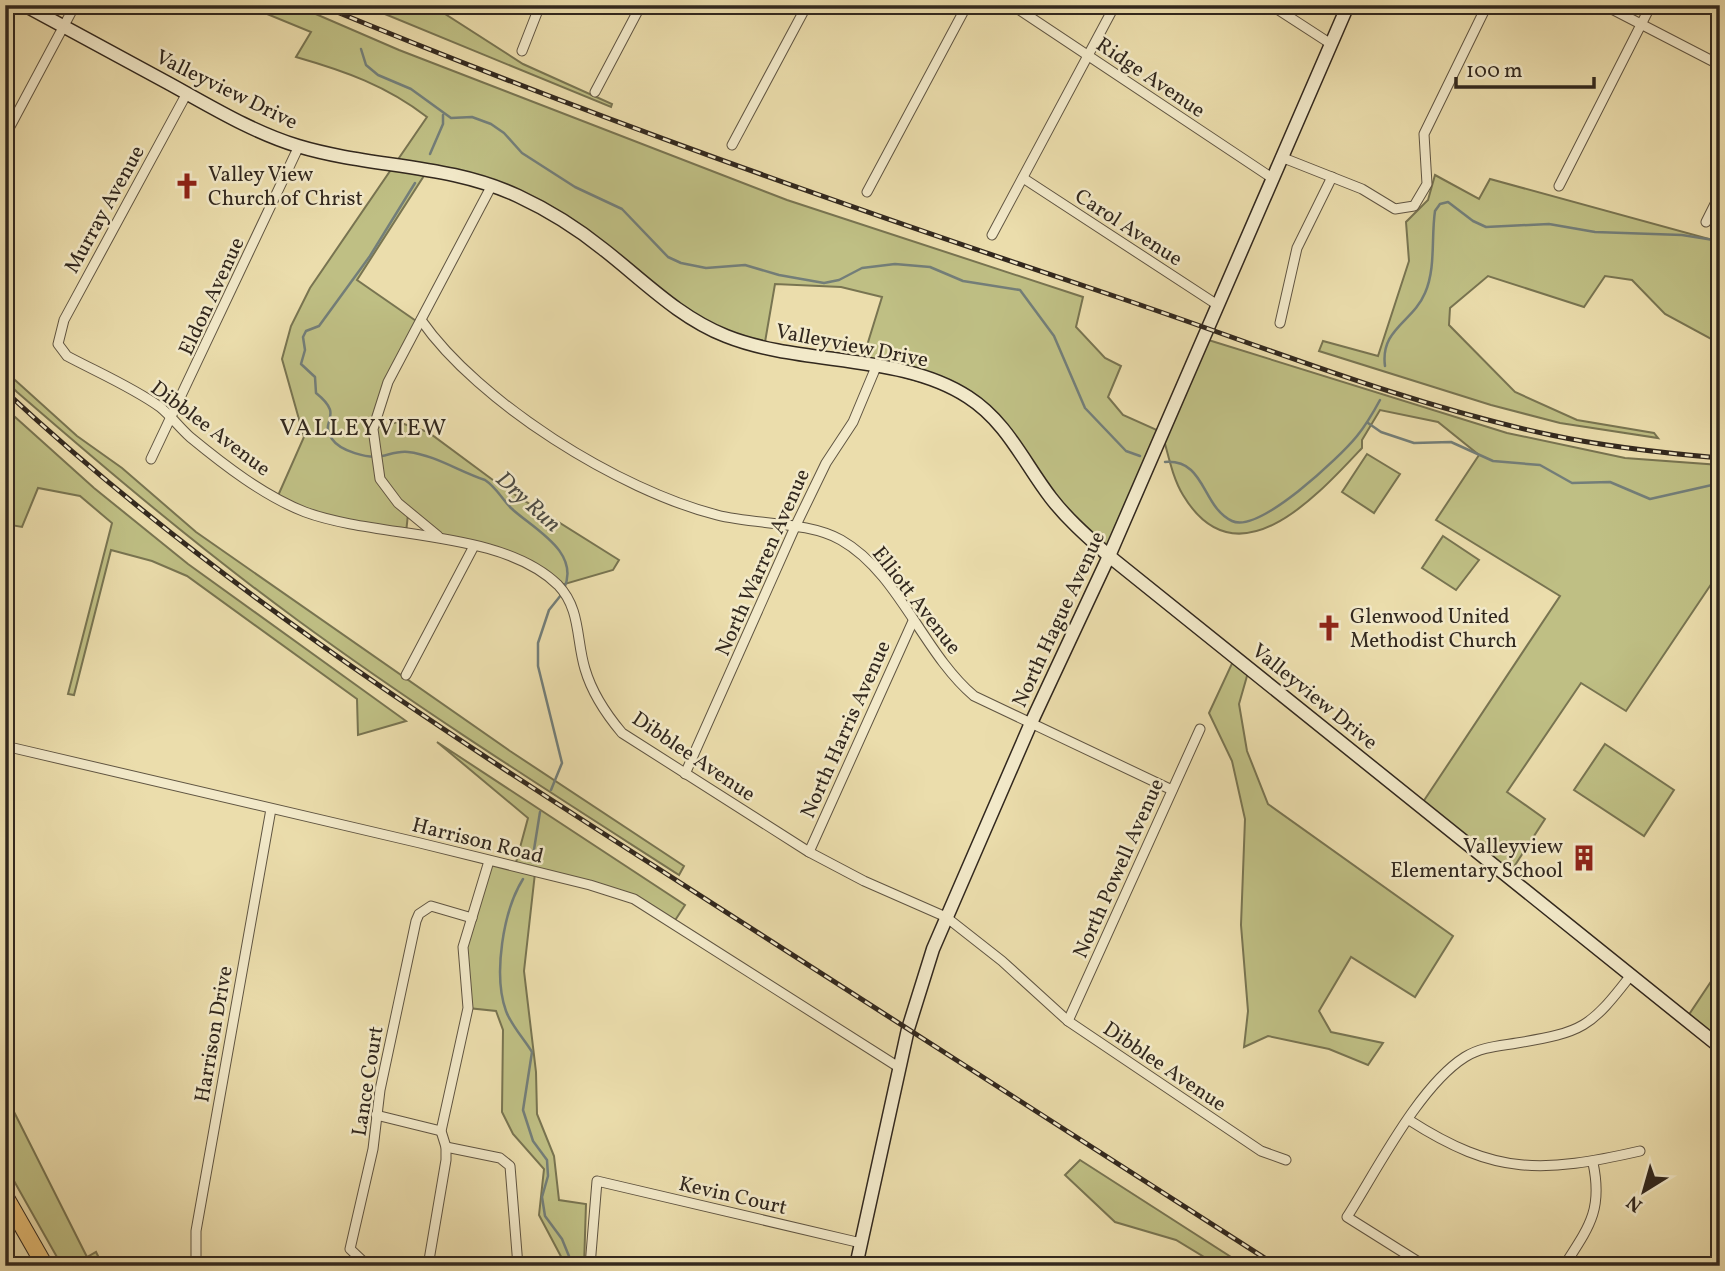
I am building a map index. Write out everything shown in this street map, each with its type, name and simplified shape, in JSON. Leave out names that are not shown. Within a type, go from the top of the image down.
[{"type":"highway","points":[[5,1196],[45,1266]]},
{"type":"highway","points":[[5,1260],[9,1266]]},
{"type":"street","name":"Valleyview Drive","points":[[24,5],[266,134],[299,146],[346,157],[429,168],[492,185],[540,207],[573,227],[663,298],[723,335],[764,348],[943,383],[980,405],[1004,429],[1063,513],[1109,556],[1720,1046]]},
{"type":"street","points":[[5,135],[75,5]]},
{"type":"street","points":[[522,51],[540,5]]},
{"type":"street","points":[[594,92],[640,5]]},
{"type":"street","points":[[732,145],[807,5]]},
{"type":"street","points":[[867,192],[967,5]]},
{"type":"street","name":"Ridge Avenue","points":[[1012,5],[1272,178]]},
{"type":"street","points":[[992,235],[1115,5]]},
{"type":"street","points":[[1272,5],[1331,44]]},
{"type":"street","name":"North Hague Avenue","points":[[856,1266],[923,974],[1031,723],[1109,556],[1216,304],[1348,5]]},
{"type":"street","points":[[1281,157],[1362,189],[1395,209],[1414,206],[1423,197],[1427,184],[1424,134],[1487,5]]},
{"type":"street","points":[[1604,5],[1720,65]]},
{"type":"street","points":[[1559,186],[1651,5]]},
{"type":"street","name":"Murray Avenue","points":[[58,344],[64,320],[187,93]]},
{"type":"street","name":"Eldon Avenue","points":[[151,459],[299,146]]},
{"type":"street","points":[[1280,323],[1297,248],[1332,177]]},
{"type":"street","name":"Carol Avenue","points":[[1023,178],[1216,304]]},
{"type":"street","points":[[440,537],[408,513],[387,491],[375,457],[373,429],[382,396],[492,185]]},
{"type":"street","points":[[1706,222],[1720,194]]},
{"type":"street","name":"Elliott Avenue","points":[[421,320],[443,350],[484,388],[605,469],[641,489],[699,510],[822,531],[866,557],[965,688],[985,703],[1172,790]]},
{"type":"street","name":"Dibblee Avenue","points":[[58,344],[67,356],[157,405],[209,452],[303,511],[353,526],[440,537],[525,564],[558,586],[568,598],[576,614],[585,669],[604,712],[622,733],[808,852],[864,881],[946,916],[1002,961],[1069,1021],[1261,1151],[1286,1160]]},
{"type":"street","name":"North Warren Avenue","points":[[685,774],[795,527],[826,463],[853,422],[876,368]]},
{"type":"street","points":[[406,675],[474,546]]},
{"type":"street","name":"North Harris Avenue","points":[[808,852],[914,621]]},
{"type":"street","name":"North Powell Avenue","points":[[1069,1021],[1200,729]]},
{"type":"street","name":"Harrison Road","points":[[5,746],[489,861],[634,899],[900,1068]]},
{"type":"street","name":"Harrison Drive","points":[[196,1266],[196,1231],[271,809]]},
{"type":"street","points":[[428,1266],[446,1147],[441,1131],[468,1008],[463,947],[489,861]]},
{"type":"street","name":"Lance Court","points":[[366,1264],[350,1248],[373,1149],[376,1115],[416,921],[419,914],[431,906],[472,918]]},
{"type":"street","points":[[1425,1266],[1347,1217],[1433,1086],[1464,1058],[1480,1050],[1571,1033],[1598,1016],[1631,975]]},
{"type":"street","points":[[376,1115],[441,1131]]},
{"type":"street","points":[[1409,1120],[1450,1145],[1494,1161],[1543,1168],[1593,1163],[1640,1151]]},
{"type":"street","points":[[446,1147],[489,1155],[510,1166],[518,1266]]},
{"type":"street","points":[[1564,1266],[1586,1232],[1597,1207],[1593,1163]]},
{"type":"street","name":"Kevin Court","points":[[590,1266],[597,1181],[861,1243]]},
{"type":"green space","points":[[245,5],[295,5],[399,50],[787,200],[1083,297],[1076,327],[1105,358],[1121,366],[1108,397],[1123,415],[1161,432],[1202,338],[1507,433],[1625,458],[1720,465],[1720,571],[1626,711],[1581,683],[1507,792],[1545,819],[1508,876],[1421,805],[1560,596],[1436,520],[1479,455],[1438,422],[1380,410],[1362,440],[1362,448],[1323,488],[1300,508],[1276,523],[1252,532],[1227,532],[1204,521],[1179,488],[1162,433],[1109,556],[1076,527],[1014,443],[964,394],[861,365],[882,297],[841,287],[775,284],[764,348],[723,335],[556,216],[429,168],[357,280],[419,323],[388,382],[374,428],[398,422],[428,432],[501,486],[619,560],[613,570],[558,586],[525,564],[440,537],[408,514],[406,533],[353,526],[277,498],[304,437],[282,359],[291,326],[310,288],[427,117],[397,97],[365,81],[296,57],[311,32]]},
{"type":"green space","points":[[363,5],[431,5],[523,64],[612,104],[611,107]]},
{"type":"green space","points":[[1435,175],[1479,199],[1490,179],[1720,242],[1720,331],[1713,340],[1665,314],[1632,280],[1605,276],[1584,307],[1488,276],[1450,308],[1449,325],[1515,392],[1577,420],[1654,433],[1658,438],[1560,423],[1491,405],[1319,351],[1323,341],[1378,356],[1409,261],[1406,222],[1428,200]]},
{"type":"green space","points":[[5,371],[77,436],[122,468],[196,532],[510,751],[684,866],[679,875],[438,718],[260,592],[85,451],[5,380]]},
{"type":"green space","points":[[5,408],[94,488],[188,564],[406,721],[358,735],[357,699],[187,576],[152,561],[111,550],[74,695],[68,694],[112,523],[80,496],[38,488],[22,527],[5,524]]},
{"type":"green space","points":[[1367,454],[1400,474],[1374,513],[1342,492]]},
{"type":"green space","points":[[1443,536],[1479,560],[1456,590],[1422,568]]},
{"type":"green space","points":[[1235,657],[1249,669],[1239,704],[1247,751],[1268,804],[1453,936],[1415,997],[1351,957],[1319,1011],[1331,1032],[1383,1043],[1368,1065],[1329,1049],[1268,1036],[1244,1047],[1248,1011],[1241,925],[1245,819],[1232,761],[1209,713]]},
{"type":"green space","points":[[437,742],[685,905],[674,922],[634,899],[535,873],[524,971],[536,1072],[537,1114],[554,1156],[559,1200],[586,1204],[584,1266],[566,1266],[539,1215],[544,1169],[513,1134],[502,1112],[503,1030],[496,1011],[468,1008],[463,955],[489,861],[515,866],[528,818]]},
{"type":"green space","points":[[1605,744],[1674,790],[1644,836],[1574,790]]},
{"type":"green space","points":[[1720,968],[1720,1047],[1686,1019]]},
{"type":"green space","points":[[5,1094],[87,1257],[96,1252],[103,1266],[62,1266],[5,1165]]},
{"type":"green space","points":[[1080,1160],[1245,1266],[1219,1266],[1176,1240],[1115,1222],[1065,1175]]},
{"type":"waterway","points":[[361,49],[366,65],[378,75],[411,89],[451,118],[472,117],[491,124],[504,133],[522,153],[575,187],[622,209],[668,257],[681,263],[706,268],[745,265],[779,275],[824,283],[839,280],[862,268],[895,264],[930,267],[963,281],[1020,290],[1054,336],[1085,408],[1126,451],[1140,456]]},
{"type":"waterway","name":"Dry Run","points":[[430,154],[443,124],[443,115]]},
{"type":"waterway","name":"Dry Run","points":[[415,183],[370,256],[319,326],[306,331],[301,364],[315,377],[316,393],[329,408],[329,433],[336,443],[355,453],[369,456],[401,452],[418,454],[485,480],[511,508],[541,532],[560,552],[566,563],[564,589]]},
{"type":"waterway","points":[[1385,366],[1387,343],[1425,293],[1432,263],[1435,211],[1440,204],[1448,202],[1473,221],[1486,227],[1549,224],[1595,232],[1682,235],[1720,241]]},
{"type":"waterway","points":[[1165,462],[1178,463],[1188,468],[1196,475],[1222,514],[1232,521],[1244,522],[1279,505],[1317,476],[1357,436],[1380,400]]},
{"type":"waterway","points":[[1368,423],[1381,432],[1414,443],[1451,442],[1493,461],[1540,465],[1572,483],[1610,482],[1650,499],[1712,485],[1720,489]]},
{"type":"waterway","name":"Dry Run","points":[[551,790],[562,763],[538,666],[538,643],[549,610],[561,595]]},
{"type":"waterway","name":"Dry Run","points":[[532,862],[540,812]]},
{"type":"waterway","name":"Dry Run","points":[[523,879],[505,925],[500,962],[502,996],[508,1016],[532,1052],[523,1110],[533,1141],[547,1160],[548,1176],[542,1197],[545,1216],[562,1239],[573,1266]]},
{"type":"railway","points":[[320,5],[518,84],[718,159],[1387,391],[1551,435],[1635,449],[1720,458]]},
{"type":"railway","points":[[5,391],[81,459],[160,524],[240,586],[406,704],[1277,1266]]},
{"type":"place","name":"Valley View Church of Christ","points":[[187,186]]},
{"type":"place","name":"Glenwood United Methodist Church","points":[[1329,628]]},
{"type":"place","name":"Valleyview Elementary School","points":[[1584,858]]},
{"type":"district","name":"VALLEYVIEW","points":[[364,427]]}]
